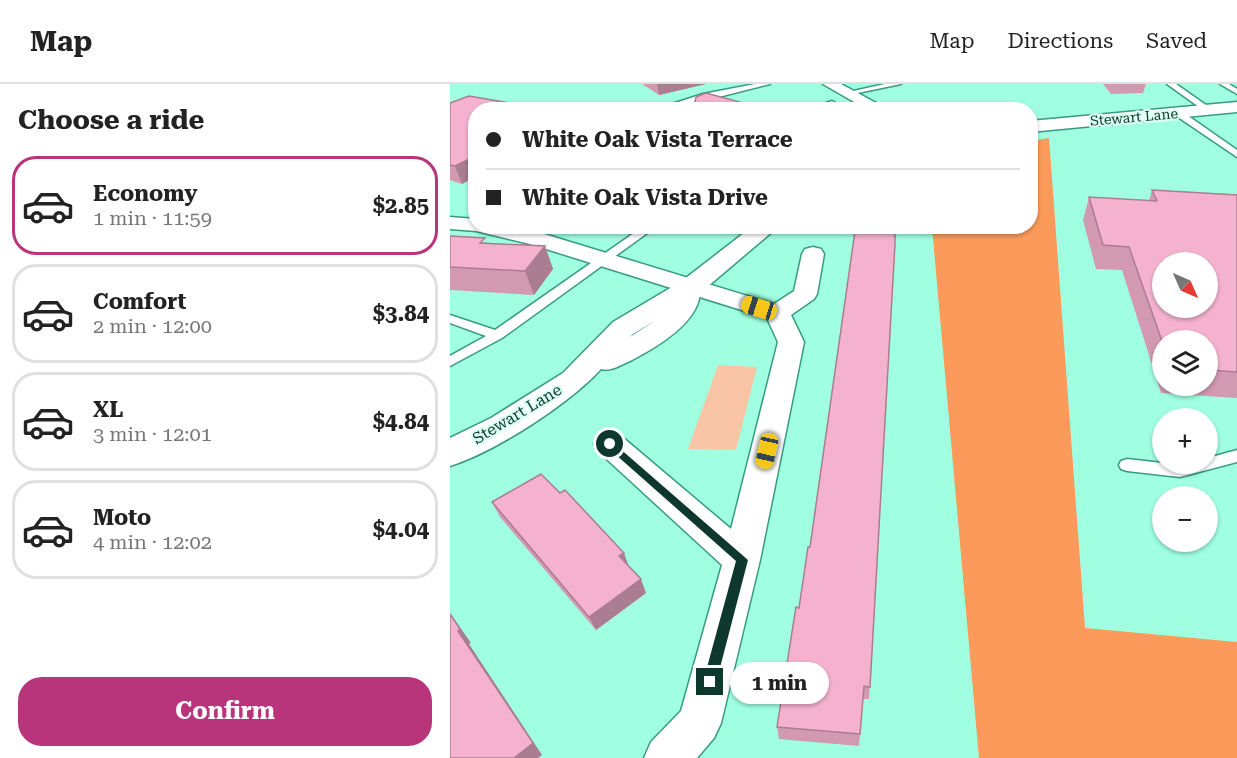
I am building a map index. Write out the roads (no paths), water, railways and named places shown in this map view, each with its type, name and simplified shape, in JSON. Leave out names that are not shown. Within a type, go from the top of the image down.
[{"type":"street","points":[[830,84],[865,102]]},
{"type":"street","name":"Stewart Lane","points":[[1038,127],[1237,107]]},
{"type":"street","points":[[515,234],[777,313],[791,342],[742,560],[699,723],[667,758]]},
{"type":"street","name":"Stewart Lane","points":[[450,453],[503,426],[574,380],[582,372],[654,337],[671,323],[682,308],[691,287],[758,234]]},
{"type":"street","points":[[777,313],[805,294],[813,254]]},
{"type":"street","points":[[610,444],[742,560]]},
{"type":"lane","points":[[685,102],[766,84]]},
{"type":"lane","points":[[848,93],[897,84]]},
{"type":"lane","points":[[1172,84],[1209,110]]},
{"type":"lane","points":[[1224,84],[1237,92]]},
{"type":"lane","points":[[1178,113],[1237,154]]},
{"type":"lane","points":[[450,362],[497,335],[641,234]]},
{"type":"lane","points":[[450,319],[497,335]]},
{"type":"lane","points":[[1127,465],[1180,471],[1237,456]]}]
